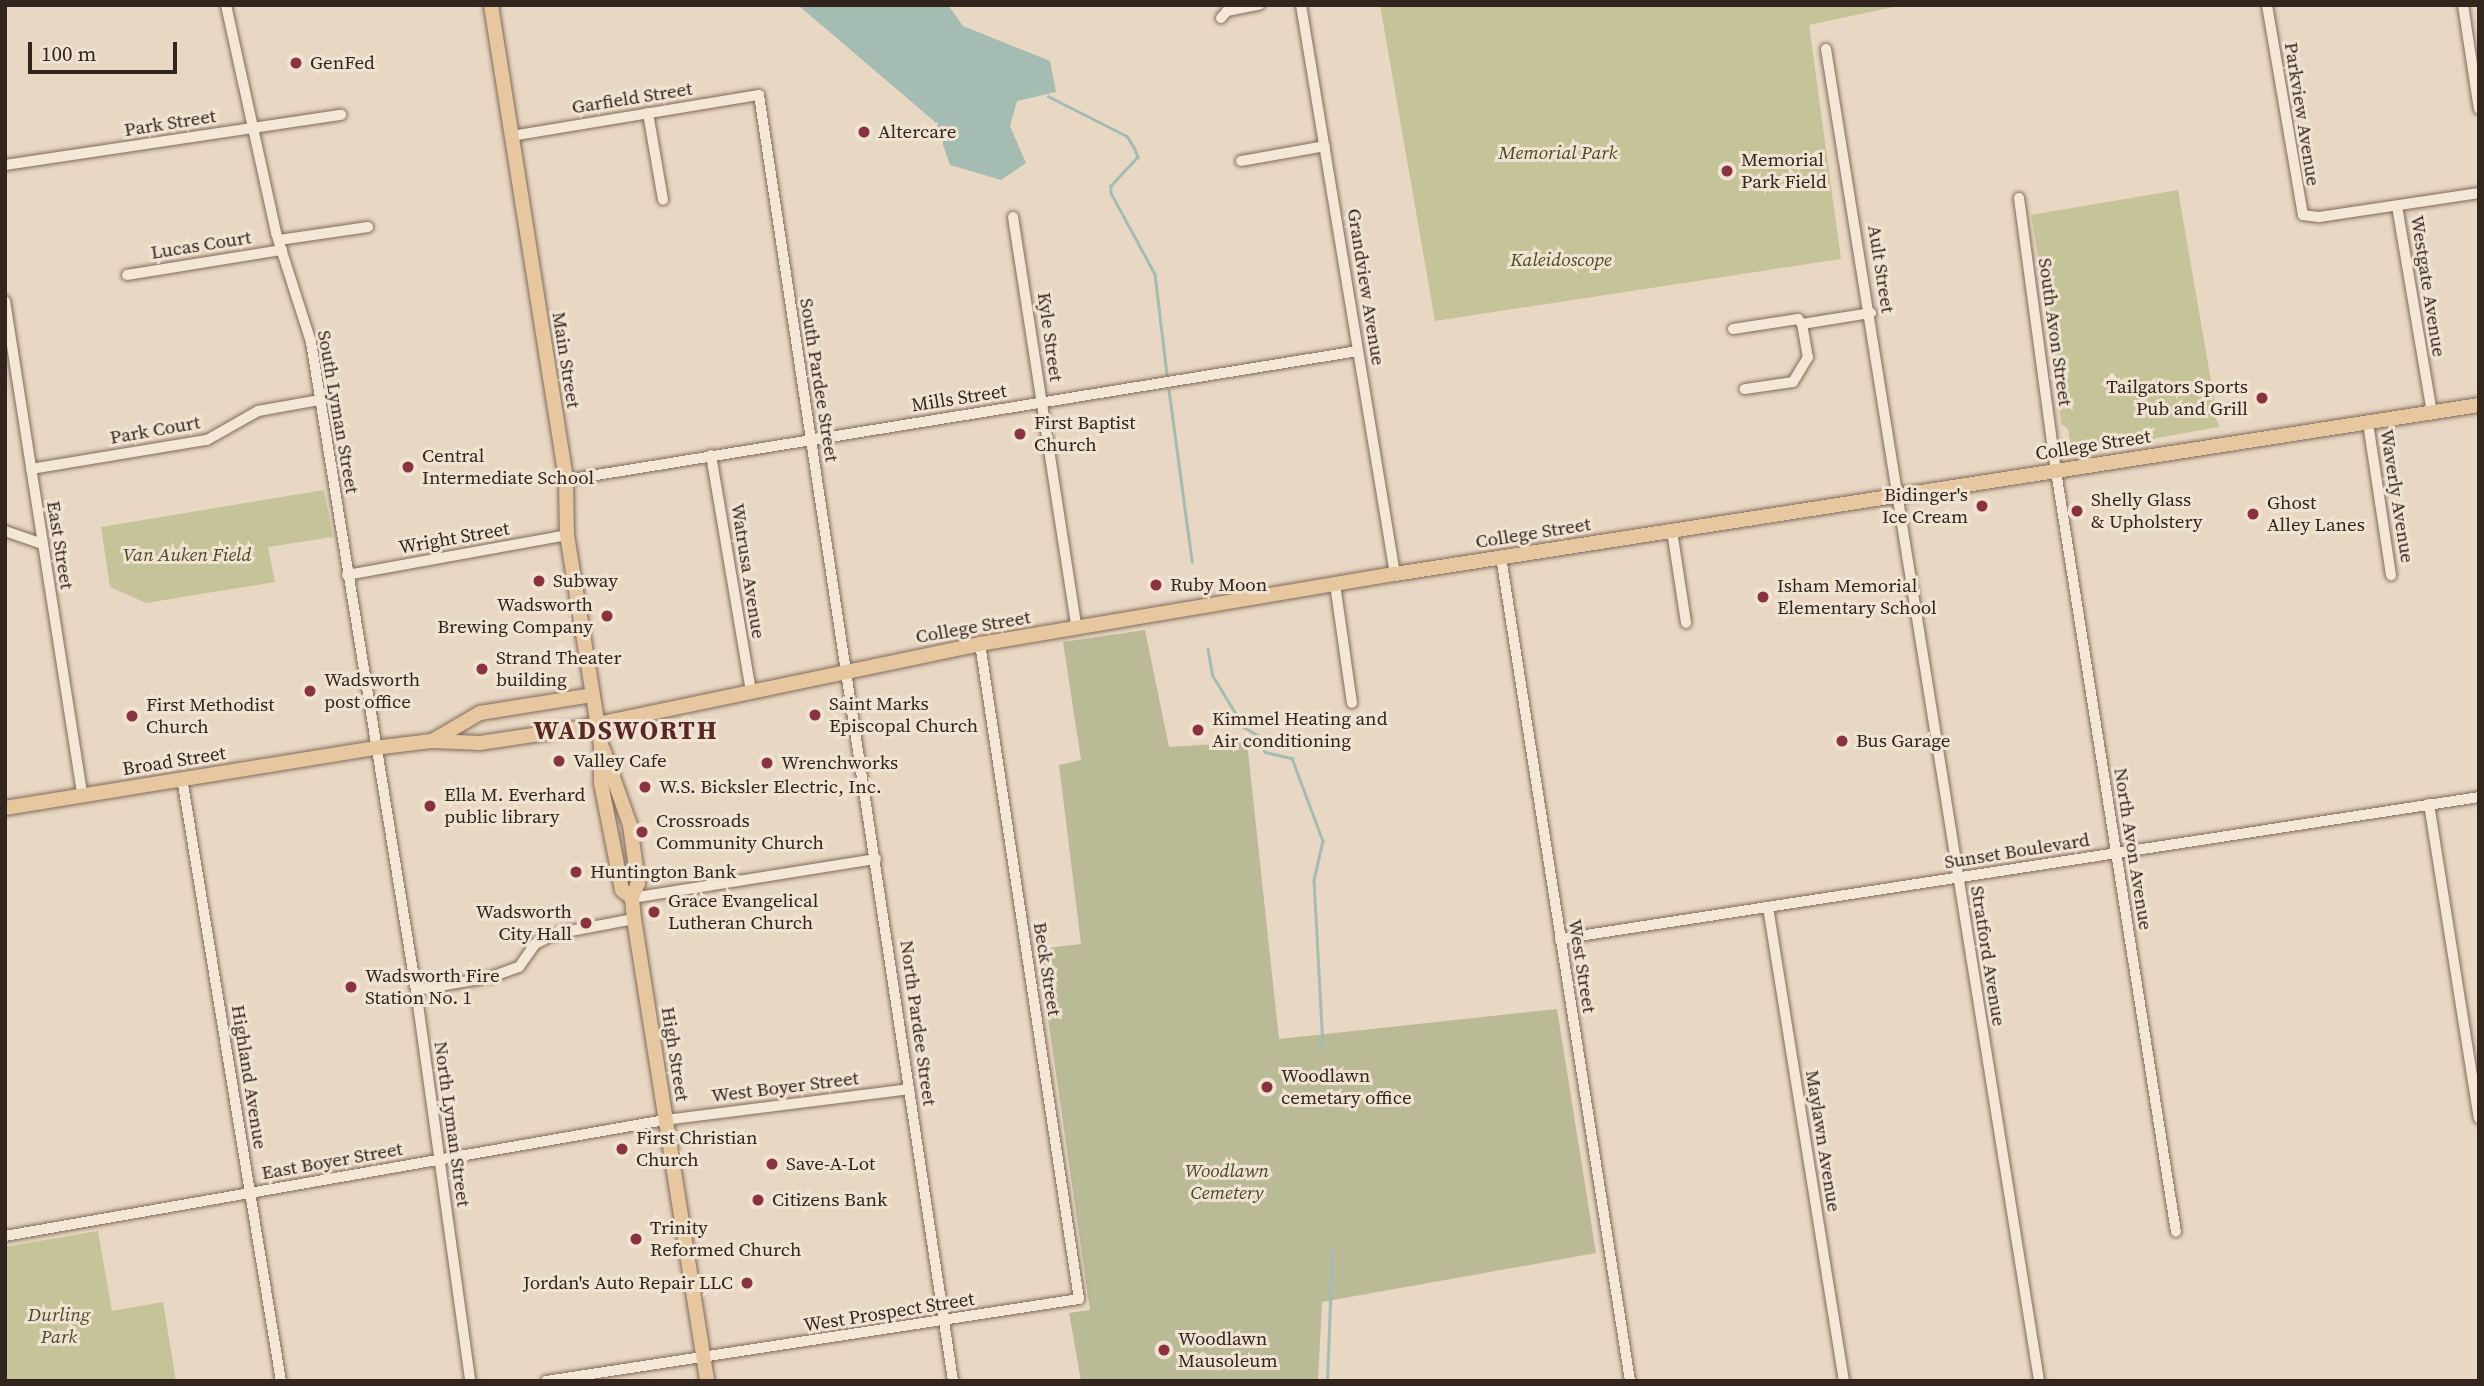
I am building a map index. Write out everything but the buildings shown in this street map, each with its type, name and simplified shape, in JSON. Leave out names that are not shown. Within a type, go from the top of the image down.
[{"type":"main road","name":"Main Street","points":[[491,5],[566,480],[567,535],[597,722]]},
{"type":"main road","name":"College Street","points":[[597,722],[980,644],[1335,584],[2479,405]]},
{"type":"main road","name":"Broad Street","points":[[432,741],[463,722],[491,711],[592,695]]},
{"type":"main road","points":[[463,722],[461,733],[469,744]]},
{"type":"main road","name":"Broad Street","points":[[5,808],[374,748],[432,741],[469,744],[597,722]]},
{"type":"main road","name":"High Street","points":[[597,722],[601,744],[630,825],[638,883],[632,898],[634,919],[707,1381]]},
{"type":"street","name":"South Lyman Street","points":[[226,5],[280,245],[311,342],[374,748]]},
{"type":"street","points":[[1221,18],[1227,11],[1259,5]]},
{"type":"street","name":"Grandview Avenue","points":[[1301,5],[1395,574]]},
{"type":"street","name":"Parkview Avenue","points":[[2267,5],[2303,215],[2319,217],[2397,205]]},
{"type":"street","points":[[2463,5],[2479,109]]},
{"type":"street","name":"Ault Street","points":[[1826,49],[1871,313],[1897,496]]},
{"type":"street","name":"Garfield Street","points":[[511,136],[759,95]]},
{"type":"street","name":"South Pardee Street","points":[[759,95],[847,670]]},
{"type":"street","points":[[648,113],[663,200]]},
{"type":"street","name":"Park Street","points":[[5,165],[341,115]]},
{"type":"street","points":[[1241,161],[1325,146]]},
{"type":"street","name":"Westgate Avenue","points":[[2432,413],[2397,205],[2479,193]]},
{"type":"street","name":"South Avon Street","points":[[2020,198],[2056,471]]},
{"type":"street","name":"Kyle Street","points":[[1013,217],[1077,629]]},
{"type":"street","name":"Lucas Court","points":[[127,275],[368,228]]},
{"type":"street","name":"East Street","points":[[5,301],[82,795]]},
{"type":"street","points":[[1802,324],[1871,313]]},
{"type":"street","points":[[1733,329],[1798,319],[1802,324],[1808,358],[1793,382],[1745,389]]},
{"type":"street","name":"Mills Street","points":[[566,480],[1359,351]]},
{"type":"street","name":"Park Court","points":[[31,469],[207,440],[258,411],[320,400]]},
{"type":"street","name":"Waverly Avenue","points":[[2368,423],[2391,575]]},
{"type":"street","name":"Watrusa Avenue","points":[[711,455],[751,692]]},
{"type":"street","name":"North Avon Avenue","points":[[2056,471],[2176,1232]]},
{"type":"street","name":"Stratford Avenue","points":[[1897,496],[2039,1381]]},
{"type":"street","points":[[5,531],[43,544]]},
{"type":"street","points":[[1672,531],[1686,623]]},
{"type":"street","name":"Wright Street","points":[[347,575],[567,535]]},
{"type":"street","name":"West Street","points":[[1501,557],[1630,1381]]},
{"type":"street","points":[[1335,584],[1352,703]]},
{"type":"street","name":"Beck Street","points":[[980,644],[1079,1299]]},
{"type":"street","name":"North Pardee Street","points":[[847,670],[953,1381]]},
{"type":"street","name":"North Lyman Street","points":[[374,748],[416,990],[470,1381]]},
{"type":"street","name":"Highland Avenue","points":[[182,778],[281,1381]]},
{"type":"street","name":"Sunset Boulevard","points":[[1560,939],[2479,797]]},
{"type":"street","points":[[2429,804],[2479,1118]]},
{"type":"street","points":[[632,898],[876,859]]},
{"type":"street","name":"Maylawn Avenue","points":[[1768,907],[1844,1381]]},
{"type":"street","points":[[416,990],[491,977],[519,967],[535,944],[555,934],[634,919]]},
{"type":"street","name":"West Boyer Street","points":[[665,1120],[909,1089]]},
{"type":"street","name":"East Boyer Street","points":[[5,1236],[665,1120]]},
{"type":"street","name":"West Prospect Street","points":[[546,1381],[944,1322],[1079,1299]]},
{"type":"green space","name":"Memorial Park","points":[[1380,5],[1903,5],[1809,25],[1841,259],[1435,321]]},
{"type":"green space","points":[[2178,190],[2219,427],[2072,453],[2068,429],[2061,424],[2055,358],[2031,215]]},
{"type":"green space","name":"Van Auken Field","points":[[324,490],[333,537],[268,547],[275,582],[146,603],[110,587],[101,527]]},
{"type":"green space","name":"Woodlawn Cemetery","points":[[1145,630],[1169,747],[1247,742],[1279,1039],[1557,1009],[1596,1253],[1322,1302],[1318,1381],[1081,1381],[1069,1313],[1090,1310],[1038,949],[1081,944],[1059,765],[1081,760],[1063,642]]},
{"type":"green space","name":"Durling Park","points":[[98,1231],[112,1311],[163,1302],[176,1381],[5,1381],[5,1247]]},
{"type":"shaded area","points":[[798,5],[948,5],[963,26],[1050,61],[1056,92],[1017,101],[1010,126],[1026,163],[1001,180],[950,165],[935,122]]},
{"type":"waterway","points":[[1048,96],[1127,136],[1134,147],[1138,157],[1111,186],[1111,193],[1155,274],[1167,374]]},
{"type":"waterway","points":[[1169,390],[1192,561]]},
{"type":"waterway","points":[[1208,649],[1213,676],[1244,727],[1259,736],[1265,752],[1292,758],[1323,841],[1314,880],[1323,1048]]},
{"type":"waterway","points":[[1327,1381],[1332,1251]]},
{"type":"place","name":"GenFed","points":[[296,63]]},
{"type":"place","name":"Altercare","points":[[864,132]]},
{"type":"place","name":"Memorial Park Field","points":[[1727,171]]},
{"type":"place","name":"Tailgators Sports Pub and Grill","points":[[2262,398]]},
{"type":"place","name":"First Baptist Church","points":[[1020,434]]},
{"type":"place","name":"Central Intermediate School","points":[[408,467]]},
{"type":"place","name":"Bidinger's Ice Cream","points":[[1982,506]]},
{"type":"place","name":"Shelly Glass & Upholstery","points":[[2077,511]]},
{"type":"place","name":"Ghost Alley Lanes","points":[[2253,514]]},
{"type":"place","name":"Subway","points":[[539,581]]},
{"type":"place","name":"Ruby Moon","points":[[1156,585]]},
{"type":"place","name":"Isham Memorial Elementary School","points":[[1763,597]]},
{"type":"place","name":"Wadsworth Brewing Company","points":[[607,616]]},
{"type":"place","name":"Strand Theater building","points":[[482,669]]},
{"type":"place","name":"Wadsworth post office","points":[[310,691]]},
{"type":"place","name":"Saint Marks Episcopal Church","points":[[815,715]]},
{"type":"place","name":"First Methodist Church","points":[[132,716]]},
{"type":"place","name":"Kimmel Heating and Air conditioning","points":[[1198,730]]},
{"type":"place","name":"Bus Garage","points":[[1842,741]]},
{"type":"place","name":"Valley Cafe","points":[[559,761]]},
{"type":"place","name":"Wrenchworks","points":[[767,763]]},
{"type":"place","name":"W.S. Bicksler Electric, Inc.","points":[[645,787]]},
{"type":"place","name":"Ella M. Everhard public library","points":[[430,806]]},
{"type":"place","name":"Crossroads Community Church","points":[[642,832]]},
{"type":"place","name":"Huntington Bank","points":[[576,872]]},
{"type":"place","name":"Grace Evangelical Lutheran Church","points":[[654,912]]},
{"type":"place","name":"Wadsworth City Hall","points":[[586,923]]},
{"type":"place","name":"Wadsworth Fire Station No. 1","points":[[351,987]]},
{"type":"place","name":"Woodlawn cemetary office","points":[[1267,1087]]},
{"type":"place","name":"First Christian Church","points":[[622,1149]]},
{"type":"place","name":"Save-A-Lot","points":[[772,1164]]},
{"type":"place","name":"Citizens Bank","points":[[758,1200]]},
{"type":"place","name":"Trinity Reformed Church","points":[[636,1239]]},
{"type":"place","name":"Jordan's Auto Repair LLC","points":[[747,1283]]},
{"type":"place","name":"Woodlawn Mausoleum","points":[[1164,1350]]},
{"type":"district","name":"WADSWORTH","points":[[626,731]]},
{"type":"park label","name":"Kaleidoscope","points":[[1561,260]]}]
